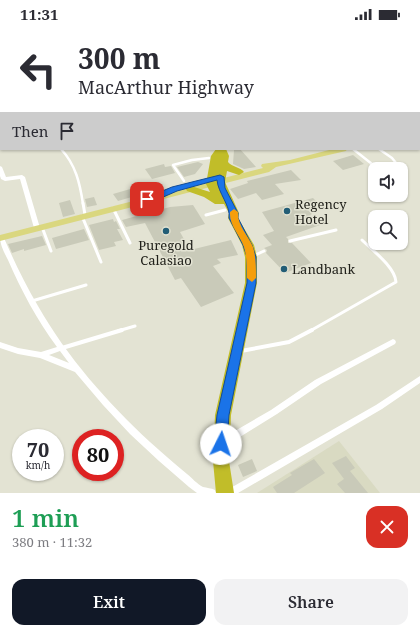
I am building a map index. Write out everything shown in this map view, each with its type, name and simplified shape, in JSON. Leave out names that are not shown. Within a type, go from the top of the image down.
[{"type":"highway","points":[[215,181],[223,163],[224,156],[221,150],[216,156],[215,181],[226,211],[248,245],[251,257],[252,283],[223,415],[221,444],[225,493]]},
{"type":"highway","points":[[223,163],[228,168],[239,172]]},
{"type":"highway","points":[[192,189],[208,195],[226,211],[234,213],[215,181]]},
{"type":"main road","points":[[0,238],[192,189],[239,172],[263,166],[272,166],[339,150]]},
{"type":"main road","points":[[158,197],[174,189],[266,170],[272,166]]},
{"type":"street","points":[[0,167],[5,179],[22,177],[40,228]]},
{"type":"street","points":[[0,238],[31,301],[76,369],[129,429],[192,484],[202,491],[212,493]]},
{"type":"street","points":[[221,444],[274,412],[318,382],[393,342]]},
{"type":"street","points":[[0,345],[41,355],[76,369]]},
{"type":"street","points":[[41,355],[61,348]]},
{"type":"street","points":[[230,493],[379,407],[420,378]]},
{"type":"lane","points":[[63,150],[68,155],[74,167],[80,185],[83,216],[101,262]]},
{"type":"lane","points":[[354,150],[377,168],[392,167],[395,165],[396,163],[392,158],[380,150]]},
{"type":"lane","points":[[184,181],[173,165],[196,159],[209,158]]},
{"type":"lane","points":[[113,208],[130,243]]},
{"type":"lane","points":[[206,215],[226,211]]},
{"type":"lane","points":[[40,228],[51,251]]},
{"type":"lane","points":[[290,241],[336,230]]},
{"type":"lane","points":[[237,351],[289,342],[328,322],[396,282],[396,276],[362,240]]},
{"type":"lane","points":[[251,257],[264,251]]},
{"type":"lane","points":[[31,301],[86,285]]},
{"type":"lane","points":[[61,348],[135,326]]},
{"type":"shaded area","points":[[339,441],[380,493],[257,493]]},
{"type":"building","points":[[234,150],[241,150],[256,167],[244,169],[233,164]]},
{"type":"building","points":[[353,155],[364,164],[343,170],[333,161]]},
{"type":"building","points":[[198,162],[203,164],[195,174],[184,177],[177,167]]},
{"type":"building","points":[[164,164],[165,167],[171,166],[175,173],[152,179],[145,169]]},
{"type":"building","points":[[291,170],[301,180],[275,184],[284,194],[262,200],[256,193],[238,199],[230,189],[248,183],[247,181]]},
{"type":"building","points":[[151,183],[156,190],[118,201],[113,194]]},
{"type":"building","points":[[94,197],[97,205],[87,207],[85,199]]},
{"type":"building","points":[[313,198],[320,205],[308,210],[312,214],[310,215],[320,225],[286,237],[288,239],[288,243],[292,243],[311,263],[285,273],[266,253],[267,250],[264,248],[272,245],[263,235],[274,231],[262,212]]},
{"type":"building","points":[[70,200],[75,214],[63,217],[59,203]]},
{"type":"building","points":[[193,205],[205,224],[180,232],[190,250],[231,240],[238,255],[217,259],[221,263],[213,266],[234,293],[201,307],[181,278],[175,280],[145,223],[126,227],[122,220],[170,207]]},
{"type":"building","points":[[113,219],[114,222],[116,221],[120,229],[117,229],[123,240],[114,242],[116,246],[99,250],[89,225]]},
{"type":"building","points":[[84,229],[89,240],[56,249],[52,238]]},
{"type":"building","points":[[42,236],[46,245],[24,251],[24,249],[12,253],[8,244]]},
{"type":"building","points":[[346,456],[355,468],[350,471],[368,493],[345,493],[337,484],[344,479],[332,463]]},
{"type":"building","points":[[252,459],[257,471],[243,477],[238,465]]},
{"type":"building","points":[[314,459],[325,473],[294,493],[277,493],[273,487],[292,475],[290,473]]},
{"type":"slow traffic","points":[[234,212],[233,218],[248,245],[252,260],[252,278]]},
{"type":"place","name":"Regency Hotel","points":[[287,211]]},
{"type":"place","name":"Puregold Calasiao","points":[[166,231]]},
{"type":"place","name":"Landbank","points":[[284,269]]},
{"type":"route","points":[[147,199],[158,197],[174,189],[220,177],[220,182],[225,196],[234,213],[233,218],[248,245],[252,260],[252,283],[229,381],[223,415],[221,444]]}]
